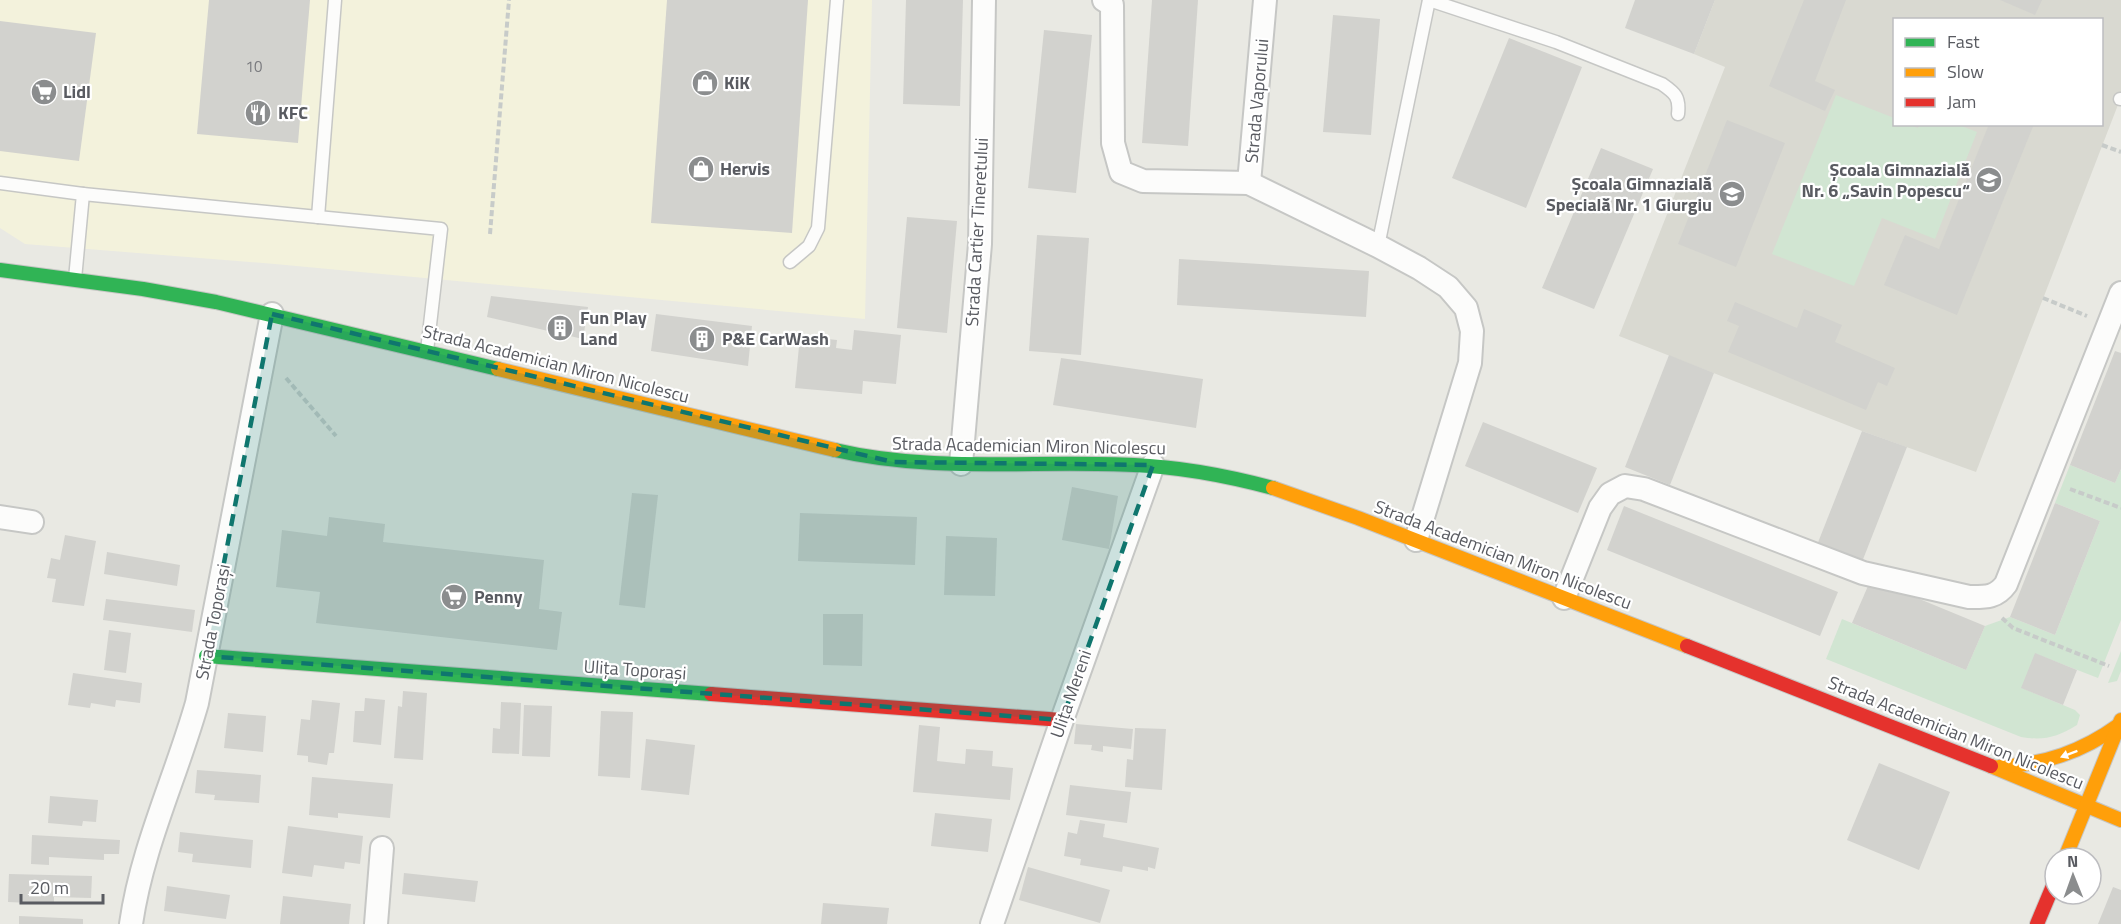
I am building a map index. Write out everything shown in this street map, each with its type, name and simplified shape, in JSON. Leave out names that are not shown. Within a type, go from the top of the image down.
[{"type":"street","name":"Strada Cartier Tineretului","points":[[962,464],[980,244],[984,0]]},
{"type":"street","name":"Strada Vaporului","points":[[1104,0],[1112,5],[1113,143],[1121,172],[1143,181],[1249,183],[1265,0]]},
{"type":"street","points":[[1249,183],[1419,268],[1448,287],[1466,308],[1472,331],[1470,363],[1416,540]]},
{"type":"street","name":"Strada Academician Miron Nicolescu","points":[[0,270],[164,292],[272,314],[893,462],[962,464],[1075,462],[1153,465],[1192,470],[1270,487],[1416,540],[2121,819]]},
{"type":"street","points":[[1564,598],[1600,508],[1610,494],[1625,486],[1644,489],[1863,573],[1969,597],[1992,596],[2000,592],[2006,584],[2121,292]]},
{"type":"street","name":"Strada Toporași","points":[[132,924],[136,895],[149,846],[186,741],[197,702],[272,314]]},
{"type":"street","name":"Ulița Mereni","points":[[992,924],[1153,465]]},
{"type":"street","points":[[0,518],[32,522]]},
{"type":"street","name":"Ulița Toporași","points":[[206,656],[1062,720]]},
{"type":"street","points":[[1997,768],[2039,764],[2068,755],[2098,741],[2120,723]]},
{"type":"street","points":[[2070,846],[2120,723]]},
{"type":"street","points":[[376,924],[382,848]]},
{"type":"street","points":[[2037,924],[2045,906]]},
{"type":"lane","points":[[318,217],[335,0]]},
{"type":"lane","points":[[790,262],[809,246],[818,228],[837,0]]},
{"type":"lane","points":[[1378,246],[1429,0],[1556,42],[1662,84],[1678,98],[1678,114]]},
{"type":"lane","points":[[0,183],[83,194],[441,229],[427,351]]},
{"type":"lane","points":[[75,279],[83,194]]},
{"type":"path","points":[[490,234],[509,0]]},
{"type":"path","points":[[2102,146],[2121,153]]},
{"type":"path","points":[[2043,298],[2108,325]]},
{"type":"path","points":[[286,378],[336,436]]},
{"type":"path","points":[[2047,480],[2121,508]]},
{"type":"path","points":[[1992,596],[2003,619],[2013,628],[2109,666]]},
{"type":"highlighted area","points":[[272,314],[893,462],[1153,465],[1062,720],[206,656]]},
{"type":"shaded area","points":[[0,0],[872,0],[865,319],[275,264],[25,244],[0,228]]},
{"type":"shaded area","points":[[1715,0],[2121,0],[2121,97],[1976,472],[1862,431],[1619,336],[1725,67],[1694,54]]},
{"type":"shaded area","points":[[1836,95],[1893,118],[1893,126],[1918,128],[1919,126],[1962,126],[1977,132],[1935,239],[1882,218],[1854,286],[1772,254]]},
{"type":"shaded area","points":[[2070,465],[2115,483],[2121,469],[2121,620],[2098,678],[2036,654],[2022,688],[2075,710],[2080,715],[2077,725],[2050,737],[2021,737],[1826,659],[1842,619],[1966,670],[1985,626],[2010,617],[2055,635],[2100,521],[2055,503]]},
{"type":"shaded area","points":[[2121,651],[2121,671],[2117,681],[2108,683]]},
{"type":"building","points":[[209,0],[310,0],[298,143],[197,134]]},
{"type":"building","points":[[667,0],[808,0],[792,233],[651,223]]},
{"type":"building","points":[[906,0],[963,0],[960,106],[903,104]]},
{"type":"building","points":[[1152,0],[1198,0],[1188,146],[1142,143]]},
{"type":"building","points":[[1635,0],[1715,0],[1694,54],[1625,28]]},
{"type":"building","points":[[1804,0],[1846,0],[1815,81],[1835,90],[1825,111],[1769,86]]},
{"type":"building","points":[[2000,0],[2042,0],[2035,15]]},
{"type":"building","points":[[1333,15],[1380,19],[1371,135],[1323,132]]},
{"type":"building","name":"Lidl","points":[[0,21],[96,33],[79,161],[0,151]]},
{"type":"building","points":[[1044,30],[1092,35],[1076,193],[1028,188]]},
{"type":"building","points":[[1509,38],[1582,67],[1526,208],[1452,178]]},
{"type":"building","name":"Școala Gimnazială Specială Nr. 1 Giurgiu","points":[[1727,120],[1785,143],[1736,267],[1678,244]]},
{"type":"building","name":"Școala Gimnazială Nr. 6 „Savin Popescu“","points":[[1988,126],[2033,126],[1957,315],[1884,285],[1905,235],[1939,249]]},
{"type":"building","points":[[1601,148],[1653,169],[1594,309],[1542,288]]},
{"type":"building","points":[[907,217],[957,221],[947,333],[897,328]]},
{"type":"building","points":[[1037,235],[1089,238],[1081,355],[1029,351]]},
{"type":"building","points":[[1179,259],[1369,271],[1366,317],[1177,305]]},
{"type":"building","name":"Fun Play Land","points":[[491,296],[588,307],[583,339],[487,317]]},
{"type":"building","points":[[1735,302],[1797,328],[1804,309],[1842,325],[1835,342],[1895,368],[1887,386],[1878,382],[1866,410],[1728,352],[1739,326],[1727,321]]},
{"type":"building","name":"P&E CarWash","points":[[656,314],[752,326],[748,366],[651,351]]},
{"type":"building","points":[[854,330],[901,335],[896,384],[863,381],[862,394],[795,388],[800,336],[837,340],[836,348],[852,350]]},
{"type":"building","points":[[2115,351],[2121,353],[2121,469],[2115,483],[2070,465]]},
{"type":"building","points":[[1669,355],[1714,373],[1670,485],[1625,467]]},
{"type":"building","points":[[1061,358],[1203,379],[1196,428],[1053,405]]},
{"type":"building","points":[[1483,422],[1597,468],[1578,513],[1465,466]]},
{"type":"building","points":[[1862,431],[1907,447],[1862,562],[1817,545]]},
{"type":"building","points":[[1072,487],[1118,496],[1109,549],[1062,540]]},
{"type":"building","points":[[632,493],[658,495],[645,608],[619,605]]},
{"type":"building","points":[[2055,503],[2100,521],[2055,635],[2010,617]]},
{"type":"building","points":[[1624,506],[1838,592],[1820,636],[1607,550]]},
{"type":"building","points":[[800,513],[917,517],[915,565],[798,561]]},
{"type":"building","points":[[329,517],[385,524],[383,542],[544,560],[539,609],[562,612],[557,650],[316,623],[320,592],[276,587],[282,530],[327,536]]},
{"type":"building","points":[[65,535],[96,541],[84,606],[52,602],[56,579],[47,578],[51,558],[60,560]]},
{"type":"building","points":[[946,536],[997,538],[995,596],[944,595]]},
{"type":"building","points":[[107,552],[180,565],[177,586],[104,574]]},
{"type":"building","points":[[1871,579],[1985,626],[1966,670],[1852,623]]},
{"type":"building","points":[[106,599],[195,610],[192,632],[103,620]]},
{"type":"building","points":[[823,614],[863,614],[862,666],[823,665]]},
{"type":"building","points":[[109,630],[131,633],[126,673],[104,670]]},
{"type":"building","points":[[2035,653],[2077,670],[2063,705],[2021,688]]},
{"type":"building","points":[[73,673],[142,683],[140,703],[116,700],[115,707],[91,703],[90,708],[68,705]]},
{"type":"building","points":[[403,691],[427,693],[423,760],[394,758],[398,706],[402,707]]},
{"type":"building","points":[[365,698],[385,700],[381,745],[353,742],[355,711],[364,711]]},
{"type":"building","points":[[312,700],[340,703],[334,753],[329,753],[327,765],[308,762],[308,756],[297,755],[301,719],[310,720]]},
{"type":"building","points":[[501,702],[521,703],[519,754],[492,753],[493,728],[500,729]]},
{"type":"building","points":[[524,705],[552,706],[550,757],[522,756]]},
{"type":"building","points":[[601,711],[633,712],[630,778],[598,776]]},
{"type":"building","points":[[228,713],[266,716],[263,752],[224,748]]},
{"type":"building","points":[[1076,724],[1133,729],[1131,749],[1103,746],[1103,752],[1091,750],[1092,745],[1074,744]]},
{"type":"building","points":[[919,725],[940,727],[937,761],[965,764],[966,749],[993,751],[992,766],[1013,768],[1010,800],[913,792]]},
{"type":"building","points":[[1135,728],[1166,729],[1162,790],[1125,787],[1127,759],[1133,760]]},
{"type":"building","points":[[646,739],[695,745],[689,795],[641,790]]},
{"type":"building","points":[[1879,763],[1950,792],[1919,870],[1847,840]]},
{"type":"building","points":[[197,770],[261,775],[259,803],[214,800],[215,795],[195,793]]},
{"type":"building","points":[[312,777],[393,784],[390,818],[338,813],[338,818],[309,815]]},
{"type":"building","points":[[1070,785],[1131,792],[1127,823],[1066,815]]},
{"type":"building","points":[[50,796],[98,800],[96,822],[83,821],[82,826],[48,823]]},
{"type":"building","points":[[935,813],[992,819],[988,852],[931,846]]},
{"type":"building","points":[[1080,820],[1105,824],[1103,837],[1159,848],[1155,869],[1148,867],[1148,871],[1123,866],[1122,872],[1080,865],[1081,859],[1064,856],[1068,832],[1077,834]]},
{"type":"building","points":[[288,826],[363,836],[360,864],[345,862],[344,869],[314,865],[312,877],[282,873]]},
{"type":"building","points":[[180,832],[253,840],[251,868],[192,862],[193,854],[178,852]]},
{"type":"building","points":[[32,835],[120,840],[119,854],[104,854],[104,860],[49,857],[49,865],[31,864]]},
{"type":"building","points":[[1028,867],[1110,890],[1100,923],[1019,900]]},
{"type":"building","points":[[404,873],[478,881],[475,902],[402,894]]},
{"type":"building","points":[[9,874],[92,876],[91,898],[54,897],[54,904],[8,902]]},
{"type":"building","points":[[167,886],[230,895],[226,919],[164,911]]},
{"type":"building","points":[[2113,887],[2121,890],[2121,924],[2098,924]]},
{"type":"building","points":[[283,896],[351,904],[349,924],[280,924]]},
{"type":"building","points":[[823,903],[889,908],[887,924],[821,924]]},
{"type":"building","points":[[19,916],[83,919],[83,924],[19,924]]},
{"type":"traffic: fast","points":[[0,270],[143,289],[216,302],[498,369]]},
{"type":"traffic: fast","points":[[835,450],[872,457],[946,464],[1152,466],[1204,473],[1273,488]]},
{"type":"traffic: fast","points":[[206,656],[711,694]]},
{"type":"traffic: slow","points":[[498,369],[835,450]]},
{"type":"traffic: slow","points":[[1273,488],[1358,518],[1687,646]]},
{"type":"traffic: slow","points":[[2070,846],[2121,720]]},
{"type":"traffic: slow","points":[[1999,767],[2032,763],[2062,755],[2091,743],[2119,725]]},
{"type":"traffic: slow","points":[[1991,766],[2121,820]]},
{"type":"traffic: jam","points":[[1687,646],[1991,766]]},
{"type":"traffic: jam","points":[[711,694],[1062,720]]},
{"type":"traffic: jam","points":[[2037,924],[2045,906]]},
{"type":"place","name":"KiK","points":[[705,83]]},
{"type":"place","name":"Lidl","points":[[44,92]]},
{"type":"place","name":"KFC","points":[[258,113]]},
{"type":"place","name":"Hervis","points":[[701,169]]},
{"type":"place","name":"Școala Gimnazială Nr. 6 „Savin Popescu“","points":[[1989,180]]},
{"type":"place","name":"Școala Gimnazială Specială Nr. 1 Giurgiu","points":[[1732,194]]},
{"type":"place","name":"Fun Play Land","points":[[560,328]]},
{"type":"place","name":"P&E CarWash","points":[[702,339]]},
{"type":"place","name":"Penny","points":[[454,597]]}]
